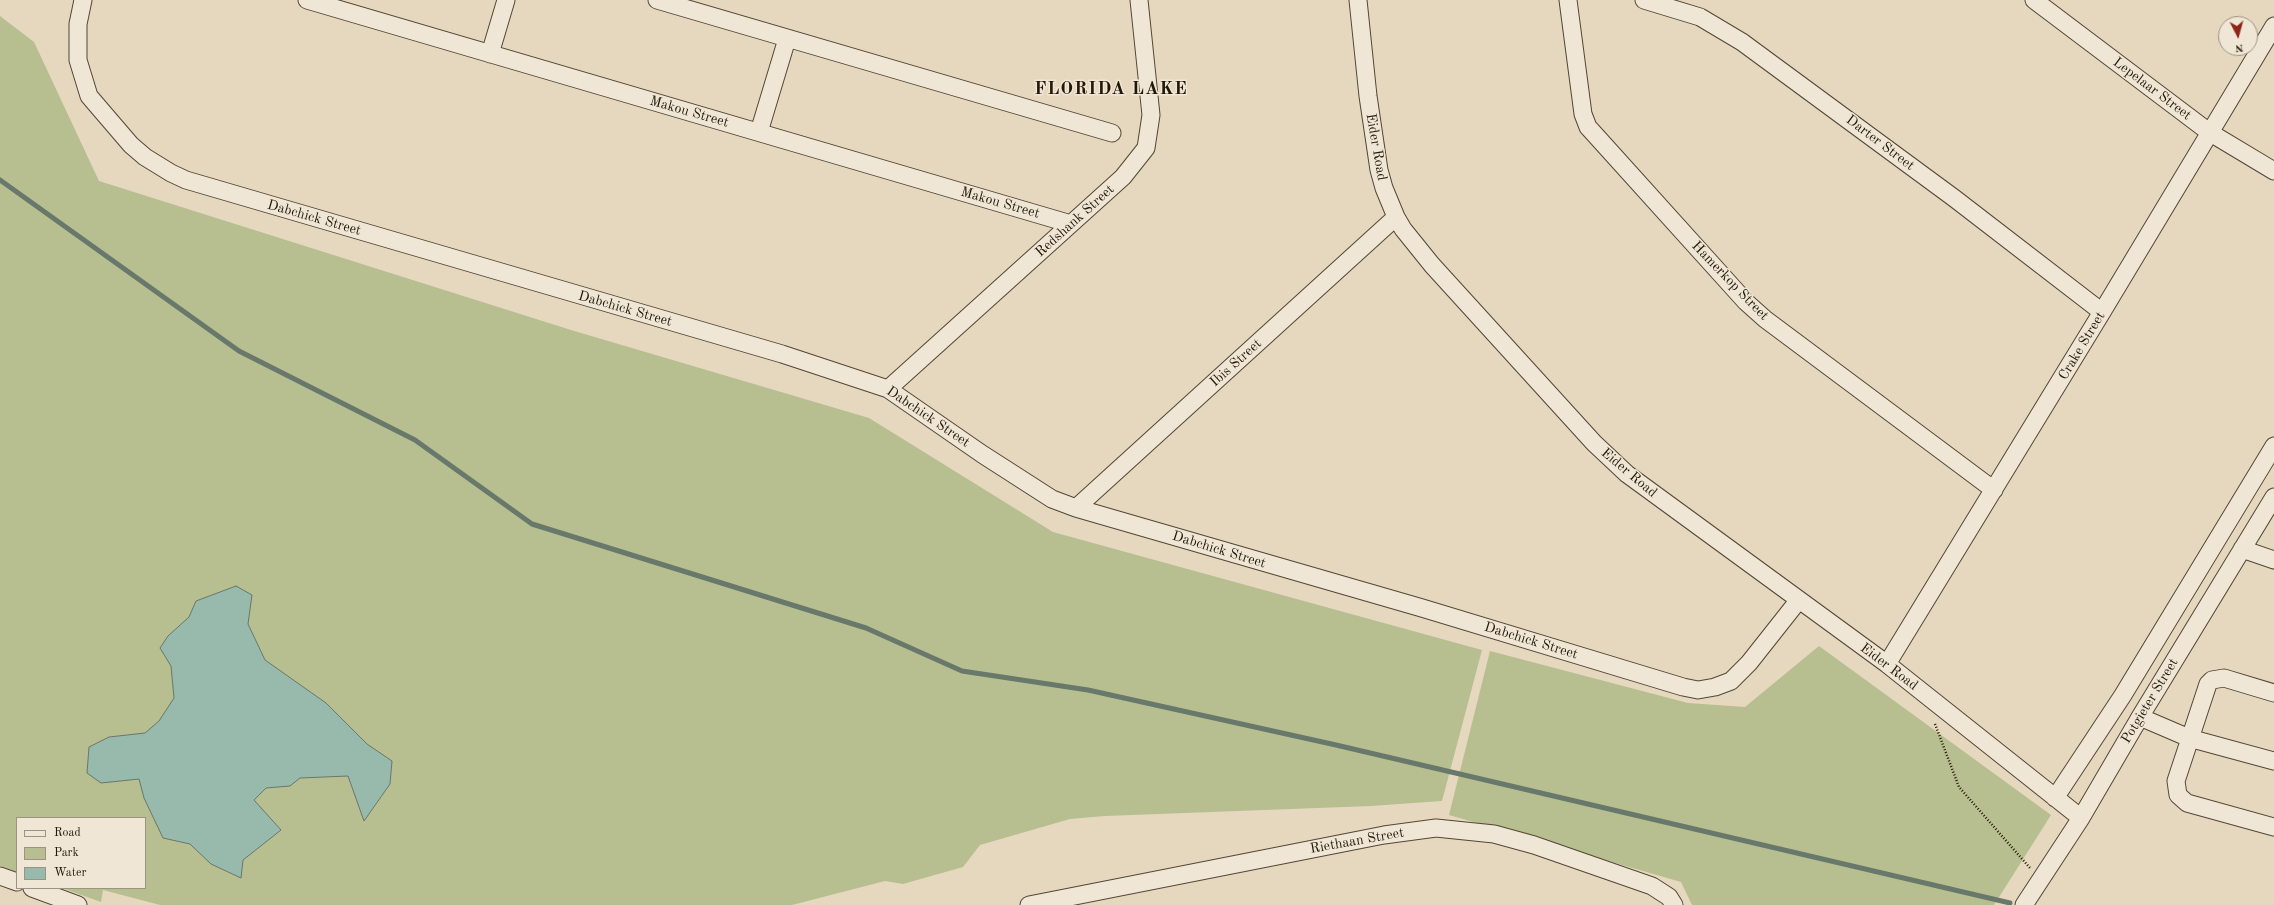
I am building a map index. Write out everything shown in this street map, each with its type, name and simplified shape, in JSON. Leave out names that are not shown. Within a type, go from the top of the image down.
[{"type":"street","name":"Dabchick Street","points":[[83,0],[78,24],[78,60],[89,96],[109,121],[136,149],[145,157],[176,175],[186,180],[790,356],[888,389],[982,454],[1052,499],[1076,508],[1422,608],[1683,687],[1698,690],[1715,687],[1731,681],[1749,663],[1798,601]]},
{"type":"street","name":"Makou Street","points":[[306,0],[1071,224]]},
{"type":"street","points":[[490,54],[506,0]]},
{"type":"street","points":[[657,0],[1112,133]]},
{"type":"street","name":"Redshank Street","points":[[888,389],[1123,177],[1146,148],[1151,116],[1138,0]]},
{"type":"street","name":"Eider Road","points":[[1358,0],[1376,158],[1384,188],[1396,217],[1403,229],[1432,265],[1616,464],[1798,601],[1887,664],[2081,818]]},
{"type":"street","name":"Hamerkop Street","points":[[1568,0],[1583,114],[1588,127],[1746,302],[1765,319],[1994,490]]},
{"type":"street","name":"Darter Street","points":[[1644,0],[1700,18],[1742,42],[1942,189],[2102,312]]},
{"type":"street","name":"Lepelaar Street","points":[[2034,0],[2209,132],[2274,171]]},
{"type":"street","name":"Crake Street","points":[[1887,664],[2102,312],[2274,26]]},
{"type":"street","points":[[759,132],[788,39]]},
{"type":"street","name":"Ibis Street","points":[[1076,508],[1396,217]]},
{"type":"street","name":"Potgieter Street","points":[[2055,798],[2124,695],[2274,446]]},
{"type":"street","name":"Potgieter Street","points":[[2024,905],[2081,818],[2140,717],[2274,497]]},
{"type":"street","points":[[2242,549],[2274,560]]},
{"type":"street","points":[[2274,694],[2224,678],[2212,680],[2208,684],[2176,781],[2178,795],[2187,803],[2274,827]]},
{"type":"street","points":[[2140,717],[2189,738],[2274,761]]},
{"type":"street","name":"Riethaan Street","points":[[1029,905],[1050,903],[1384,835],[1436,828],[1494,834],[1534,844],[1652,886],[1670,897],[1674,905]]},
{"type":"street","points":[[0,876],[16,882]]},
{"type":"street","points":[[35,889],[78,905]]},
{"type":"path","points":[[1934,721],[1959,787],[2041,881]]},
{"type":"green space","points":[[0,16],[34,42],[99,181],[571,330],[869,418],[1053,532],[1482,650],[1442,801],[1371,806],[1105,816],[1070,819],[980,845],[963,867],[903,884],[885,881],[792,905],[160,905],[103,890],[101,902],[65,889],[146,889],[146,817],[16,817],[16,872],[0,866]]},
{"type":"green space","points":[[1819,646],[2051,815],[1994,905],[1692,905],[1681,882],[1449,815],[1490,651],[1688,703],[1745,707]]},
{"type":"water","points":[[236,586],[252,595],[248,624],[265,660],[326,703],[367,744],[392,761],[390,784],[364,821],[348,776],[300,778],[290,786],[266,788],[254,800],[281,830],[243,860],[241,878],[211,864],[190,844],[163,838],[144,798],[139,779],[101,783],[87,773],[89,747],[109,737],[145,733],[159,721],[174,698],[171,666],[160,648],[168,636],[189,617],[196,601]]},
{"type":"waterway","points":[[0,180],[239,351],[415,440],[532,524],[866,628],[962,671],[1088,690],[1336,745],[2010,903]]},
{"type":"district","name":"FLORIDA LAKE","points":[[1111,89]]}]
